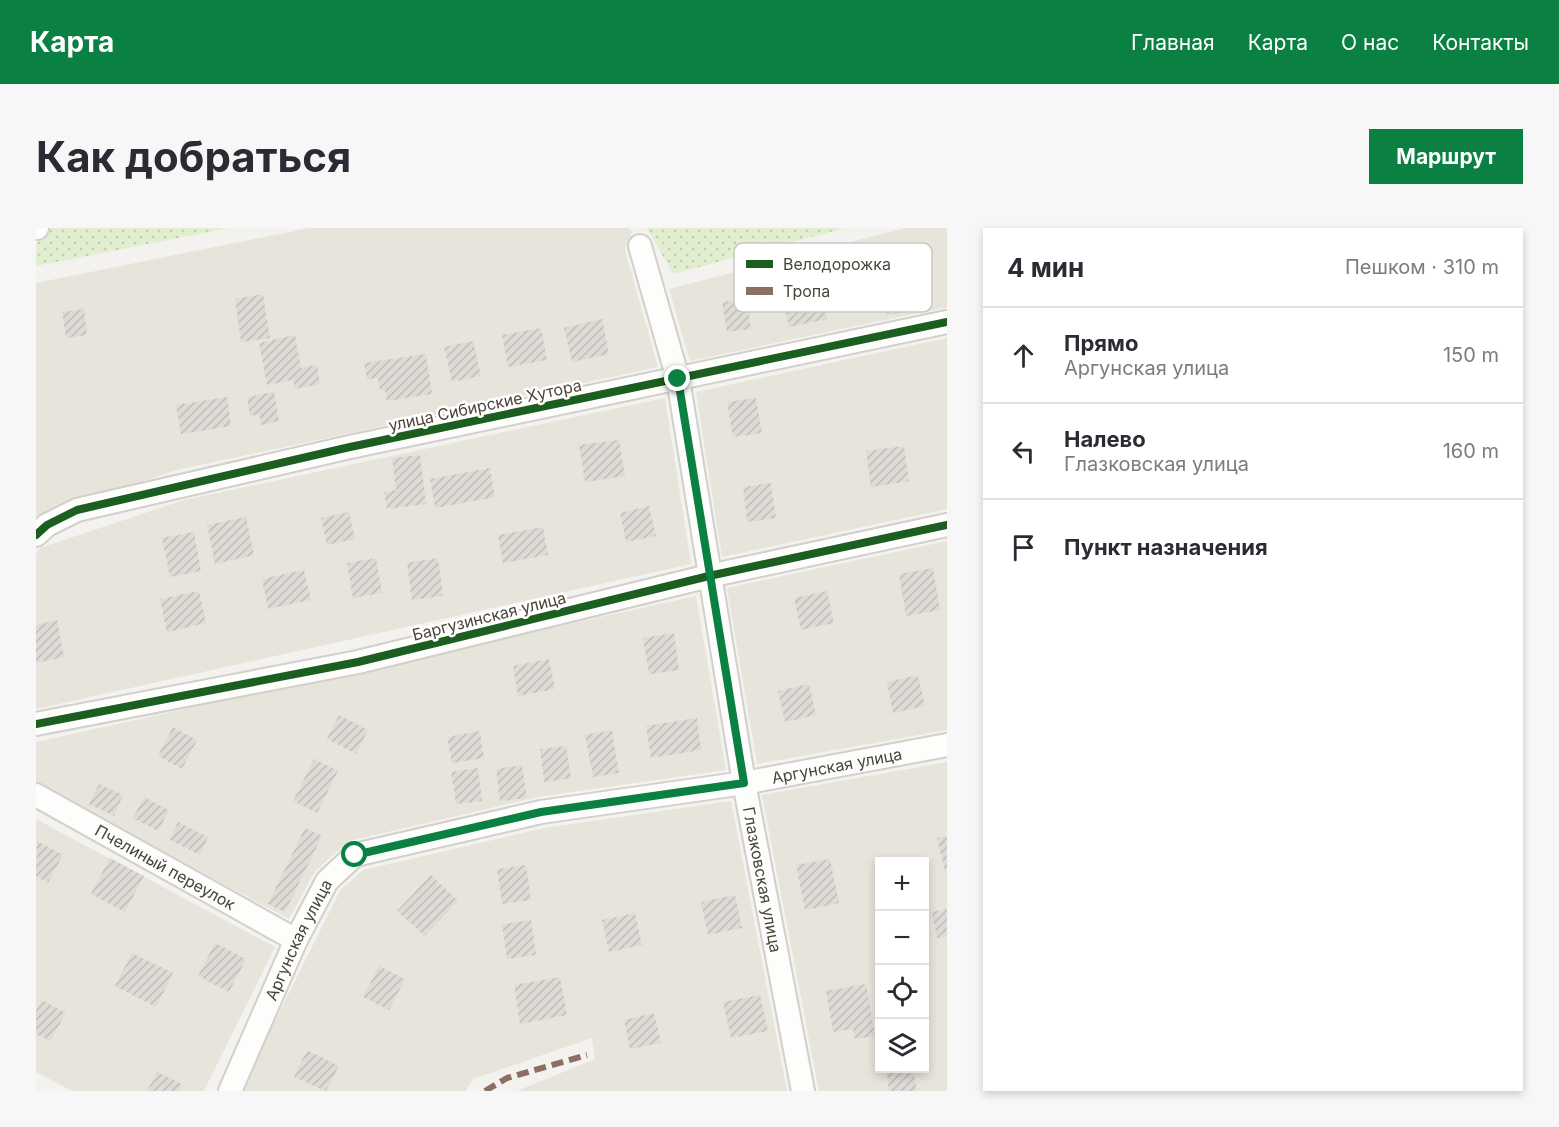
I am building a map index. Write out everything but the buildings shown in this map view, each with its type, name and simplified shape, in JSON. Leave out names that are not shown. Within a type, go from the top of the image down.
[{"type":"street","name":"Глазковская улица","points":[[640,246],[678,379],[744,783],[803,1091]]},
{"type":"street","name":"улица Сибирские Хутора","points":[[36,535],[47,525],[77,510],[350,447],[947,322]]},
{"type":"street","name":"Баргузинская улица","points":[[36,724],[358,662],[709,576],[947,525]]},
{"type":"street","name":"Аргунская улица","points":[[230,1091],[296,940],[327,881],[355,855],[541,812],[744,783],[947,745]]},
{"type":"street","name":"Пчелиный переулок","points":[[36,795],[296,940]]},
{"type":"shaded area","points":[[309,228],[629,228],[632,232],[625,250],[658,367],[177,470],[36,516],[36,283]]},
{"type":"shaded area","points":[[905,228],[947,228],[947,307],[932,310],[932,243],[847,243]]},
{"type":"shaded area","points":[[734,272],[734,312],[923,312],[690,361],[669,289]]},
{"type":"shaded area","points":[[947,338],[947,509],[722,557],[696,392]]},
{"type":"shaded area","points":[[665,398],[691,564],[36,709],[36,553],[40,548],[184,500]]},
{"type":"shaded area","points":[[947,541],[947,730],[757,764],[727,588]]},
{"type":"shaded area","points":[[696,596],[726,770],[538,797],[349,841],[315,871],[289,919],[36,784],[36,742]]},
{"type":"shaded area","points":[[947,762],[947,1091],[819,1091],[762,795]]},
{"type":"shaded area","points":[[731,801],[787,1091],[517,1091],[595,1059],[592,1038],[473,1079],[466,1091],[240,1091],[340,891],[363,870],[544,828]]},
{"type":"shaded area","points":[[36,819],[275,947],[204,1091],[72,1091],[36,1072]]},
{"type":"green space","points":[[36,228],[229,228],[36,266]]},
{"type":"green space","points":[[647,228],[845,228],[789,243],[734,243],[734,258],[673,274]]},
{"type":"marked path","points":[[485,1091],[507,1078],[587,1055]]},
{"type":"cycle path","points":[[36,535],[47,525],[77,510],[350,447],[947,322]]},
{"type":"cycle path","points":[[36,724],[358,662],[709,576],[947,525]]},
{"type":"route","points":[[355,855],[541,812],[744,783],[678,379]]}]
